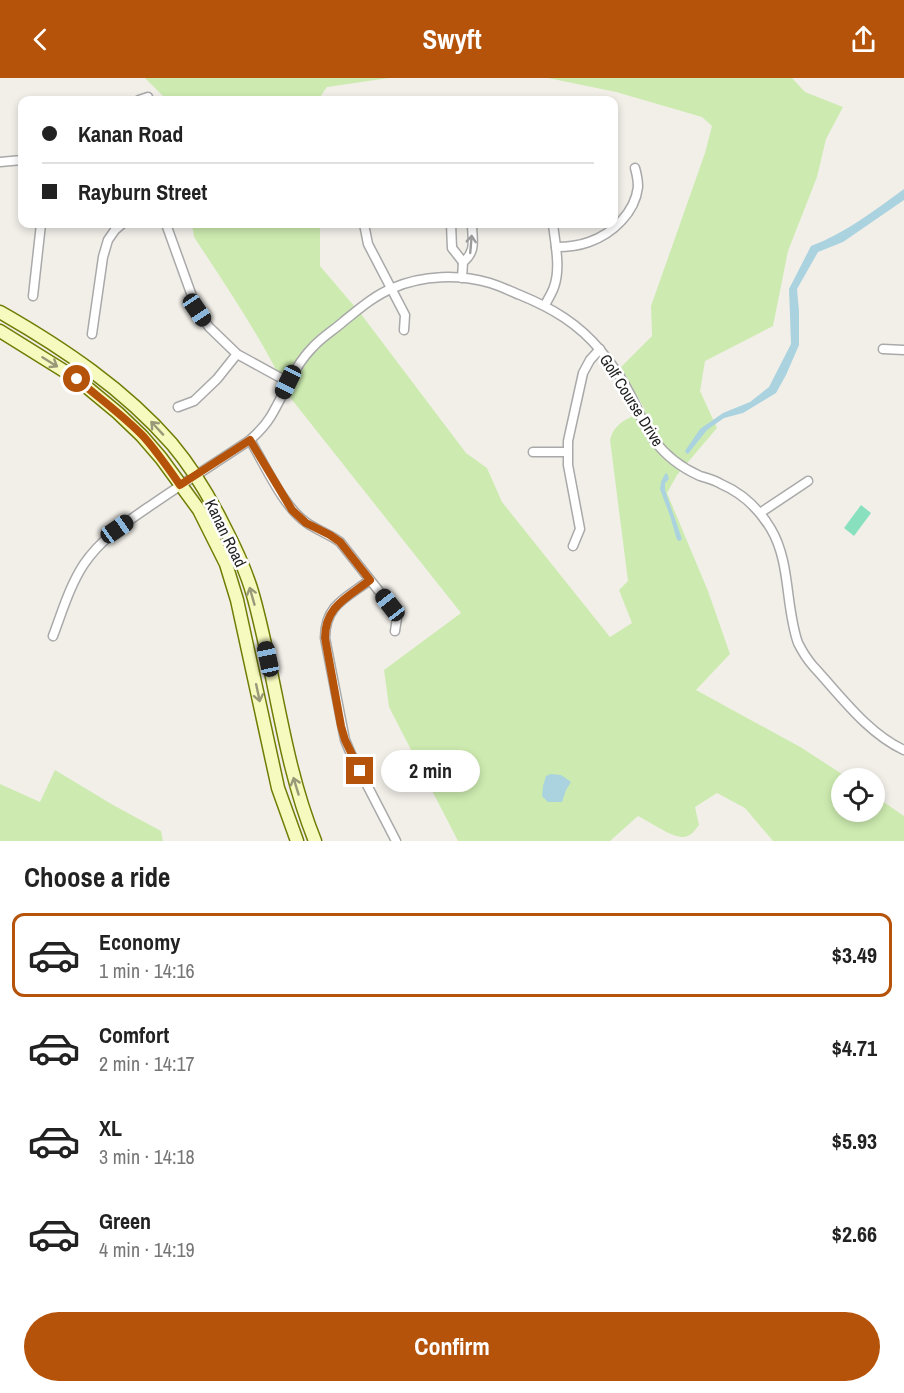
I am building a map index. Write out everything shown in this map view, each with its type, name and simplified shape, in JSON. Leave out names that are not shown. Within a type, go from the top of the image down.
[{"type":"main road","name":"Kanan Road","points":[[0,312],[86,366],[126,398],[173,446],[212,501],[240,557],[253,594],[294,782],[315,841]]},
{"type":"main road","name":"Kanan Road","points":[[0,331],[77,379],[118,413],[161,458],[199,510],[226,564],[237,600],[278,788],[297,841]]},
{"type":"street","points":[[0,162],[18,160]]},
{"type":"street","points":[[618,224],[636,199],[638,185],[635,168]]},
{"type":"street","points":[[33,296],[41,228]]},
{"type":"street","points":[[92,333],[103,257],[108,240],[118,228]]},
{"type":"street","points":[[167,228],[197,310],[209,327],[237,354],[288,382]]},
{"type":"street","points":[[365,228],[368,244],[405,315],[404,330]]},
{"type":"street","points":[[451,228],[452,248],[463,262],[462,278]]},
{"type":"street","points":[[463,262],[473,250],[471,228]]},
{"type":"street","points":[[545,305],[556,280],[554,228]]},
{"type":"street","points":[[556,247],[589,242],[614,228]]},
{"type":"street","name":"Golf Course Drive","points":[[53,636],[76,578],[95,549],[117,529],[260,431],[271,417],[300,361],[315,345],[363,305],[391,288],[426,279],[462,278],[492,284],[545,305],[575,325],[600,349],[620,377],[648,431],[662,450],[688,470],[736,491],[760,513],[772,530],[780,549],[792,621],[804,654],[876,734],[904,750]]},
{"type":"street","points":[[573,546],[580,529],[567,452],[583,373],[590,360],[600,349]]},
{"type":"street","points":[[883,349],[904,350]]},
{"type":"street","points":[[178,407],[195,401],[237,354]]},
{"type":"street","points":[[250,440],[292,510],[306,523],[340,542],[390,605],[397,618],[395,631]]},
{"type":"street","points":[[533,452],[567,452]]},
{"type":"street","points":[[760,513],[808,481]]},
{"type":"street","points":[[370,580],[334,608],[328,616],[325,638],[345,740],[396,841]]},
{"type":"green space","points":[[145,78],[389,78],[327,87],[321,96],[163,96]]},
{"type":"green space","points":[[548,78],[792,78],[805,92],[843,107],[826,139],[817,177],[788,251],[773,326],[705,361],[700,391],[717,428],[677,475],[667,493],[708,591],[730,654],[696,690],[802,748],[833,768],[831,822],[885,822],[885,803],[904,816],[904,841],[773,841],[745,808],[717,793],[695,807],[699,825],[686,837],[673,835],[638,816],[610,841],[458,841],[389,707],[384,670],[461,613],[289,396],[256,335],[194,237],[193,228],[320,228],[320,266],[361,314],[466,453],[487,468],[502,502],[610,637],[632,623],[619,590],[628,581],[610,440],[619,425],[645,410],[621,367],[652,336],[651,306],[705,153],[712,126],[702,117],[616,92]]},
{"type":"green space","points":[[861,505],[871,513],[854,536],[844,528]]},
{"type":"green space","points":[[55,770],[161,831],[163,841],[0,841],[0,784],[40,802]]},
{"type":"water","points":[[904,189],[904,200],[843,242],[818,252],[797,289],[799,345],[776,393],[743,413],[724,418],[707,430],[688,454],[686,453],[685,451],[700,429],[723,413],[750,402],[769,387],[791,344],[789,289],[811,246],[848,228]]},
{"type":"water","points":[[667,473],[669,479],[665,483],[665,490],[682,539],[680,541],[677,540],[660,489],[661,482]]},
{"type":"water","points":[[561,775],[571,782],[562,802],[548,802],[542,796],[546,776]]},
{"type":"route","points":[[77,379],[142,436],[180,485],[250,440],[292,510],[306,523],[340,542],[370,580],[334,608],[325,626],[325,638],[341,726],[360,771]]}]
